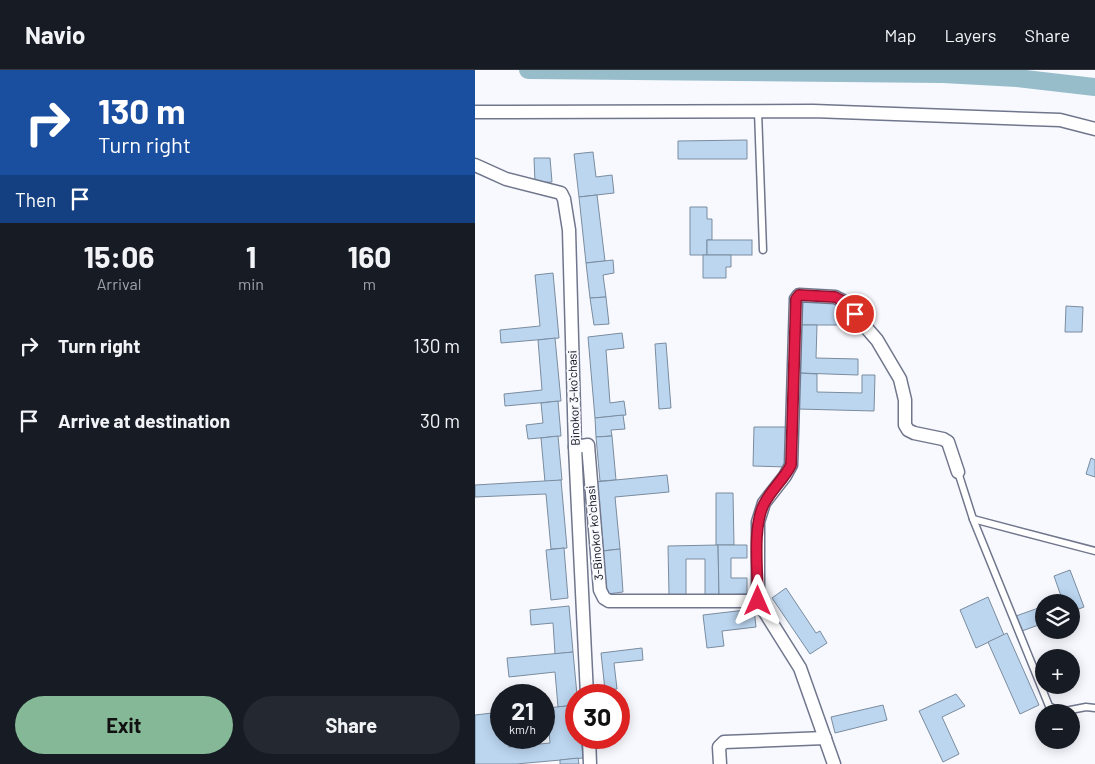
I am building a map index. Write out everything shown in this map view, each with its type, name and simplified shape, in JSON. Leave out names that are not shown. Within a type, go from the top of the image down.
[{"type":"street","points":[[475,112],[813,111],[1060,120],[1095,129]]},
{"type":"street","name":"Binokor 3-koʻchasi","points":[[475,165],[505,178],[561,194],[564,199],[569,230],[575,447],[586,684]]},
{"type":"street","points":[[834,764],[800,668],[758,601],[758,522],[764,503],[791,465],[796,299],[799,295],[835,297],[843,301],[877,340],[900,379],[905,400],[905,425],[908,430],[948,442],[958,472]]},
{"type":"street","name":"3-Binokor koʻchasi","points":[[575,447],[588,445],[600,590],[603,598],[609,601],[758,601]]},
{"type":"street","points":[[720,764],[719,747],[724,742],[825,738]]},
{"type":"street","points":[[589,749],[590,764]]},
{"type":"lane","points":[[758,111],[763,250]]},
{"type":"lane","points":[[958,472],[973,519],[1049,706],[1060,712],[1086,707],[1095,708]]},
{"type":"lane","points":[[973,519],[1095,551]]},
{"type":"building","points":[[747,140],[747,159],[678,159],[678,141]]},
{"type":"building","points":[[593,152],[596,177],[612,175],[614,193],[579,197],[574,154]]},
{"type":"building","points":[[534,158],[550,158],[552,182],[535,183]]},
{"type":"building","points":[[597,195],[605,261],[586,263],[579,197]]},
{"type":"building","points":[[690,207],[707,207],[707,219],[712,219],[712,240],[707,240],[707,255],[690,255]]},
{"type":"building","points":[[707,240],[752,240],[752,255],[707,255]]},
{"type":"building","points":[[703,255],[731,255],[731,267],[726,267],[726,278],[703,278]]},
{"type":"building","points":[[613,260],[614,273],[603,275],[606,297],[590,298],[586,263]]},
{"type":"building","points":[[553,273],[559,338],[501,343],[500,330],[540,326],[535,275]]},
{"type":"building","points":[[606,297],[609,324],[594,325],[590,298]]},
{"type":"building","points":[[801,300],[838,301],[838,325],[800,325]]},
{"type":"building","points":[[1066,306],[1083,307],[1082,332],[1065,332]]},
{"type":"building","points":[[800,325],[817,325],[816,358],[858,359],[858,375],[799,373]]},
{"type":"building","points":[[622,333],[624,348],[606,350],[610,403],[624,401],[626,415],[595,418],[588,337]]},
{"type":"building","points":[[555,338],[561,401],[505,406],[504,394],[542,390],[538,340]]},
{"type":"building","points":[[666,343],[671,408],[659,409],[655,344]]},
{"type":"building","points":[[799,373],[817,374],[817,392],[862,393],[862,375],[875,375],[874,411],[798,409]]},
{"type":"building","points":[[558,401],[561,436],[528,439],[526,425],[543,423],[541,403]]},
{"type":"building","points":[[623,415],[625,429],[611,430],[612,436],[596,437],[595,418]]},
{"type":"building","points":[[754,427],[788,427],[787,467],[753,466]]},
{"type":"building","points":[[558,436],[562,480],[545,482],[541,438]]},
{"type":"building","points":[[612,436],[616,480],[600,481],[596,437]]},
{"type":"building","points":[[1091,458],[1095,460],[1095,477],[1086,474]]},
{"type":"building","points":[[667,475],[669,492],[615,497],[620,549],[601,551],[595,482]]},
{"type":"building","points":[[561,480],[567,548],[551,549],[546,494],[475,497],[475,485]]},
{"type":"building","points":[[716,493],[733,493],[734,545],[716,545]]},
{"type":"building","points":[[718,545],[719,595],[705,595],[705,559],[686,559],[686,595],[669,595],[668,546]]},
{"type":"building","points":[[718,545],[747,545],[747,558],[731,558],[731,578],[747,578],[747,594],[719,595]]},
{"type":"building","points":[[564,548],[568,598],[551,600],[546,550]]},
{"type":"building","points":[[620,549],[623,592],[607,594],[603,551]]},
{"type":"building","points":[[1070,570],[1079,594],[1060,594],[1054,576]]},
{"type":"building","points":[[786,588],[816,633],[820,631],[827,643],[810,654],[772,598]]},
{"type":"building","points":[[1080,596],[1084,607],[1080,609]]},
{"type":"building","points":[[988,597],[1004,635],[976,648],[960,610]]},
{"type":"building","points":[[569,606],[573,652],[555,654],[553,623],[531,625],[530,610]]},
{"type":"building","points":[[754,609],[756,627],[722,631],[724,646],[707,648],[703,615]]},
{"type":"building","points":[[1035,609],[1035,626],[1022,631],[1016,616]]},
{"type":"building","points":[[1007,633],[1039,704],[1035,704],[1035,707],[1020,714],[988,642]]},
{"type":"building","points":[[642,648],[643,660],[614,663],[616,684],[604,684],[601,653]]},
{"type":"building","points":[[573,652],[576,684],[565,684],[565,706],[558,707],[555,672],[509,677],[507,658]]},
{"type":"building","points":[[956,694],[965,706],[942,717],[959,754],[943,762],[919,711]]},
{"type":"building","points":[[883,705],[887,720],[835,733],[831,717]]},
{"type":"building","points":[[565,706],[565,749],[582,749],[583,758],[516,764],[475,764],[475,715],[490,713],[490,749],[555,749],[555,707]]},
{"type":"building","points":[[578,758],[579,764],[560,764],[560,760]]},
{"type":"waterway","points":[[528,70],[943,74],[1017,78],[1095,87]]},
{"type":"route","points":[[758,601],[758,522],[764,503],[791,465],[796,299],[799,295],[835,297],[843,301],[855,314]]}]
